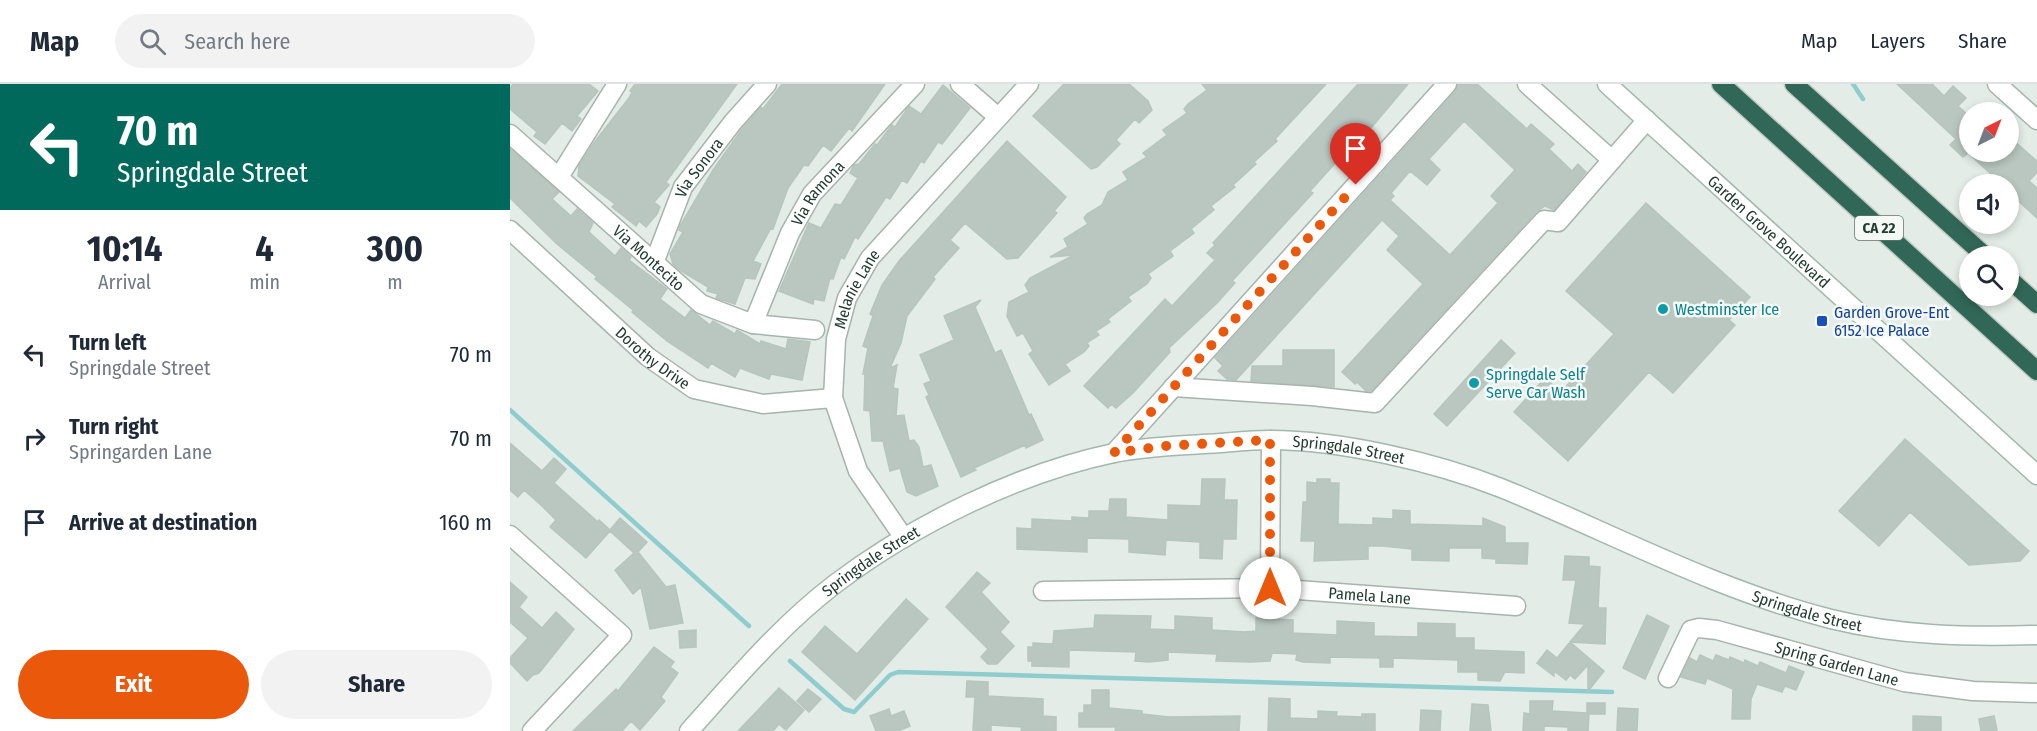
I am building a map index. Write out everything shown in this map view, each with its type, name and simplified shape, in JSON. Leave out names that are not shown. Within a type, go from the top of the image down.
[{"type":"highway","name":"CA 22","points":[[1721,84],[2037,371]]},
{"type":"highway","points":[[1794,84],[1974,246]]},
{"type":"highway","points":[[2019,288],[2037,304]]},
{"type":"street","points":[[559,177],[617,84]]},
{"type":"street","name":"Via Sonora","points":[[654,263],[683,186],[733,122],[767,84]]},
{"type":"street","name":"Via Ramona","points":[[753,324],[790,233],[812,194],[915,84]]},
{"type":"street","points":[[960,84],[998,117]]},
{"type":"street","name":"Melanie Lane","points":[[904,538],[858,471],[832,398],[836,339],[848,298],[870,258],[1029,84]]},
{"type":"street","points":[[1114,453],[1447,84]]},
{"type":"street","points":[[1527,84],[1612,160]]},
{"type":"street","name":"Garden Grove Boulevard","points":[[1607,84],[2037,475]]},
{"type":"street","points":[[1998,84],[2037,120]]},
{"type":"street","points":[[1173,387],[1312,396],[1375,403],[1544,220],[1558,222],[1647,120]]},
{"type":"street","name":"Via Montecito","points":[[510,134],[701,304],[753,324],[815,330]]},
{"type":"street","name":"Dorothy Drive","points":[[510,230],[648,357],[694,388],[763,404],[832,398]]},
{"type":"street","points":[[1270,440],[1270,588]]},
{"type":"street","name":"Springdale Street","points":[[688,731],[773,639],[834,585],[904,538],[971,501],[1059,469],[1114,453],[1164,446],[1270,440],[1333,445],[1393,456],[1497,487],[1764,599],[1833,620],[1897,631],[1962,637],[2037,635]]},
{"type":"street","points":[[510,535],[622,635],[532,731]]},
{"type":"street","name":"Pamela Lane","points":[[1043,591],[1270,588],[1516,606]]},
{"type":"street","name":"Spring Garden Lane","points":[[1668,678],[1691,630],[1699,628],[1717,630],[1904,682],[1973,691],[2037,693]]},
{"type":"building","points":[[513,84],[589,84],[598,91],[577,116],[581,119],[572,131],[562,123],[545,144],[534,136],[537,132],[510,109],[510,88]]},
{"type":"building","points":[[635,84],[737,84],[666,182],[669,185],[654,202],[660,207],[657,214],[646,227],[639,221],[636,226],[612,207],[615,204],[578,176],[579,166],[629,98],[632,92],[630,91]]},
{"type":"building","points":[[782,84],[885,84],[852,131],[849,128],[831,151],[823,145],[808,166],[804,165],[788,188],[773,229],[771,228],[753,261],[761,264],[755,279],[745,278],[735,304],[716,298],[718,294],[707,291],[708,287],[673,264],[670,254],[683,232],[679,230],[680,226],[713,170],[742,129],[761,107],[763,109]]},
{"type":"building","points":[[1064,84],[1129,84],[1148,101],[1152,110],[1139,123],[1135,119],[1116,140],[1120,144],[1097,167],[1091,169],[1033,116]]},
{"type":"building","points":[[1202,84],[1326,84],[1275,139],[1277,141],[1254,162],[1256,164],[1233,185],[1235,187],[1211,206],[1214,210],[1191,229],[1194,233],[1170,251],[1173,256],[1148,274],[1151,278],[1147,284],[1128,297],[1131,301],[1108,319],[1110,322],[1096,331],[1099,335],[1087,343],[1089,346],[1084,352],[1065,364],[1070,371],[1049,385],[1029,354],[1033,351],[1023,333],[1017,336],[1007,316],[1009,302],[1029,292],[1025,285],[1030,278],[1074,255],[1050,257],[1068,247],[1064,239],[1088,224],[1084,218],[1087,214],[1102,205],[1108,192],[1128,180],[1123,172],[1147,157],[1143,153],[1167,135],[1163,130],[1187,113],[1184,109],[1188,104],[1207,90]]},
{"type":"building","points":[[1358,84],[1408,84],[1361,140],[1358,138],[1310,191],[1313,193],[1232,281],[1235,283],[1217,303],[1169,348],[1170,352],[1133,393],[1116,408],[1111,404],[1108,408],[1084,386],[1165,299],[1172,306],[1215,260],[1207,253],[1215,245],[1213,243]]},
{"type":"building","points":[[1458,84],[1477,84],[1527,129],[1531,124],[1554,144],[1549,149],[1572,171],[1578,164],[1586,172],[1554,210],[1545,206],[1536,212],[1371,391],[1366,391],[1357,382],[1355,384],[1342,372],[1423,284],[1387,250],[1399,236],[1382,220],[1236,380],[1227,379],[1218,371],[1223,366],[1215,358],[1455,92]],"holes":[[[1464,121],[1515,170],[1491,196],[1498,203],[1450,255],[1390,200],[1394,196],[1391,193],[1410,171],[1427,185],[1440,170],[1429,159]]]},
{"type":"building","points":[[1897,84],[1932,84],[1944,96],[1953,86],[1966,98],[1959,102],[1958,106],[1959,153],[1950,145],[1956,139]]},
{"type":"building","points":[[943,85],[970,108],[942,144],[938,142],[924,163],[921,161],[907,183],[902,180],[890,199],[886,197],[858,239],[855,237],[844,259],[841,257],[833,279],[830,278],[824,301],[814,299],[813,304],[779,291],[809,223],[821,228],[835,204],[841,205],[858,178],[850,173],[854,165],[859,164],[892,125],[895,127],[909,106],[921,114]]},
{"type":"building","points":[[1007,141],[1066,197],[1054,211],[1057,213],[1018,258],[1007,259],[965,223],[950,240],[959,248],[933,277],[935,279],[907,316],[901,343],[890,368],[897,365],[893,388],[898,389],[896,416],[904,415],[909,441],[914,440],[919,447],[923,467],[931,465],[938,486],[916,496],[907,492],[900,468],[890,471],[883,441],[872,441],[870,411],[864,410],[865,374],[863,374],[868,348],[863,346],[873,316],[870,314],[882,285],[899,261]]},
{"type":"building","points":[[2019,145],[2037,161],[2037,172],[2029,181],[2037,188],[2037,218],[2019,202],[2019,174],[1991,174],[1978,162],[2019,162]]},
{"type":"building","points":[[510,149],[559,192],[552,199],[571,216],[577,209],[593,223],[589,232],[615,256],[621,248],[631,257],[629,260],[667,289],[660,299],[685,318],[691,310],[710,325],[713,321],[735,334],[737,330],[760,344],[761,341],[786,349],[788,339],[810,342],[802,380],[771,374],[769,379],[740,368],[735,377],[711,363],[708,368],[667,341],[595,279],[597,277],[557,244],[510,198]]},
{"type":"building","name":"Westminster Ice","points":[[1646,203],[1750,297],[1729,320],[1735,325],[1673,393],[1649,372],[1568,461],[1514,412],[1545,378],[1561,392],[1614,334],[1566,291]]},
{"type":"building","points":[[981,300],[975,307],[995,353],[1001,350],[1029,415],[1031,414],[1043,440],[1026,448],[1025,445],[974,468],[976,470],[961,477],[926,397],[929,395],[924,384],[931,381],[920,355],[954,340],[944,316]]},
{"type":"building","name":"Springdale Self Serve Car Wash","points":[[1501,340],[1515,353],[1447,426],[1434,414]]},
{"type":"building","points":[[1283,350],[1334,350],[1334,387],[1251,381],[1252,366],[1283,366]]},
{"type":"building","points":[[1905,439],[2029,551],[2020,561],[1969,565],[1910,512],[1879,546],[1839,511]]},
{"type":"building","points":[[510,443],[542,471],[554,458],[566,469],[554,483],[610,530],[620,518],[647,542],[638,552],[666,587],[675,585],[683,623],[650,629],[641,587],[633,594],[615,570],[634,553],[610,531],[586,558],[550,527],[556,520],[542,506],[524,490],[518,497],[510,490]]},
{"type":"building","points":[[1202,479],[1225,479],[1224,500],[1237,500],[1236,539],[1223,539],[1222,559],[1200,558],[1200,542],[1166,540],[1165,555],[1129,552],[1129,539],[1087,538],[1087,552],[1017,549],[1017,528],[1032,529],[1032,519],[1072,521],[1072,517],[1089,518],[1089,511],[1109,511],[1110,499],[1126,499],[1126,517],[1168,520],[1168,505],[1201,506]]},
{"type":"building","points":[[1317,479],[1330,479],[1330,483],[1339,483],[1338,524],[1373,525],[1373,518],[1393,519],[1393,510],[1410,511],[1410,524],[1483,526],[1483,518],[1505,527],[1505,543],[1528,543],[1527,564],[1496,563],[1496,559],[1482,558],[1482,548],[1449,548],[1449,561],[1412,560],[1412,549],[1382,546],[1368,546],[1368,559],[1314,561],[1315,541],[1301,541],[1303,502],[1307,502],[1307,482],[1317,483]]},
{"type":"building","points":[[1565,556],[1589,557],[1589,566],[1600,567],[1598,608],[1606,608],[1605,644],[1570,642],[1585,624],[1569,623],[1576,580],[1563,580]]},
{"type":"building","points":[[977,572],[990,583],[981,592],[1009,622],[1000,632],[1014,646],[997,664],[988,664],[981,657],[988,649],[946,607]]},
{"type":"building","points":[[510,582],[527,597],[519,607],[542,628],[556,612],[574,629],[539,673],[527,681],[510,663],[510,658],[528,638],[510,622]]},
{"type":"building","points":[[906,599],[928,619],[855,700],[802,652],[825,626],[857,654]]},
{"type":"building","points":[[1095,615],[1151,616],[1150,629],[1175,630],[1175,616],[1212,618],[1212,630],[1245,632],[1256,631],[1256,618],[1293,620],[1293,633],[1337,635],[1337,621],[1374,623],[1374,636],[1418,637],[1418,623],[1455,624],[1455,638],[1474,638],[1474,650],[1524,652],[1524,673],[1505,672],[1500,681],[1478,680],[1478,672],[1458,672],[1458,660],[1393,658],[1393,667],[1380,667],[1380,658],[1330,657],[1330,663],[1303,662],[1296,660],[1297,654],[1272,653],[1270,661],[1250,662],[1216,661],[1217,654],[1168,652],[1168,660],[1149,662],[1135,661],[1136,652],[1069,650],[1069,667],[1032,666],[1032,661],[1028,661],[1028,647],[1033,647],[1033,643],[1053,644],[1054,631],[1094,628]]},
{"type":"building","points":[[1647,615],[1669,626],[1645,679],[1623,668]]},
{"type":"building","points":[[696,630],[696,647],[680,648],[679,631]]},
{"type":"building","points":[[1570,642],[1604,671],[1588,691],[1588,665],[1575,679],[1570,675],[1566,680],[1554,671],[1554,676],[1537,663],[1547,650],[1557,658]]},
{"type":"building","points":[[654,647],[674,662],[670,667],[678,673],[661,697],[665,701],[640,730],[631,721],[622,731],[573,731],[616,689],[618,691]]},
{"type":"building","points":[[1700,655],[1713,661],[1716,655],[1729,660],[1730,657],[1744,663],[1745,660],[1758,666],[1760,662],[1786,673],[1789,666],[1804,672],[1796,690],[1785,686],[1782,692],[1757,684],[1751,699],[1750,719],[1732,719],[1733,689],[1707,678],[1705,684],[1681,677],[1690,658],[1697,662]]},
{"type":"building","points":[[967,681],[988,682],[988,696],[1043,699],[1043,716],[1056,717],[1056,731],[1021,731],[1022,727],[991,725],[991,731],[973,731],[975,697],[966,697]]},
{"type":"building","points":[[779,688],[804,710],[786,730],[779,724],[773,731],[738,731]]},
{"type":"building","points":[[808,689],[821,699],[809,712],[797,701]]},
{"type":"building","points":[[1092,690],[1109,690],[1109,708],[1142,711],[1142,714],[1169,717],[1240,716],[1239,731],[1115,731],[1116,727],[1079,727],[1079,713],[1084,713],[1084,705],[1092,705]]},
{"type":"building","points":[[1269,698],[1290,699],[1290,718],[1318,719],[1318,711],[1337,712],[1336,716],[1362,717],[1362,714],[1375,714],[1375,731],[1268,731]]},
{"type":"building","points":[[1530,701],[1553,701],[1552,711],[1587,713],[1587,703],[1605,703],[1605,714],[1589,714],[1588,731],[1568,731],[1568,727],[1544,726],[1544,731],[1523,731],[1524,713],[1530,714]]},
{"type":"building","points":[[1472,704],[1488,705],[1491,731],[1470,731]]},
{"type":"building","points":[[1618,708],[1638,709],[1637,731],[1617,731]]},
{"type":"building","points":[[889,709],[891,716],[904,711],[910,726],[898,731],[876,731],[870,716]]},
{"type":"building","points":[[1421,710],[1441,711],[1440,731],[1420,731]]},
{"type":"building","points":[[1913,716],[1941,717],[1941,731],[1913,731]]},
{"type":"building","points":[[1994,716],[1997,730],[1981,731],[1979,719]]},
{"type":"waterway","points":[[1853,84],[1863,99]]},
{"type":"waterway","points":[[510,410],[749,626]]},
{"type":"waterway","points":[[790,661],[844,709],[854,712],[890,675],[898,672],[1612,692]]},
{"type":"place","name":"Westminster Ice","points":[[1663,309]]},
{"type":"place","name":"Garden Grove-Ent 6152 Ice Palace","points":[[1822,321]]},
{"type":"place","name":"Springdale Self Serve Car Wash","points":[[1474,383]]},
{"type":"route","points":[[1270,588],[1270,440],[1164,446],[1114,453],[1356,185]]}]
